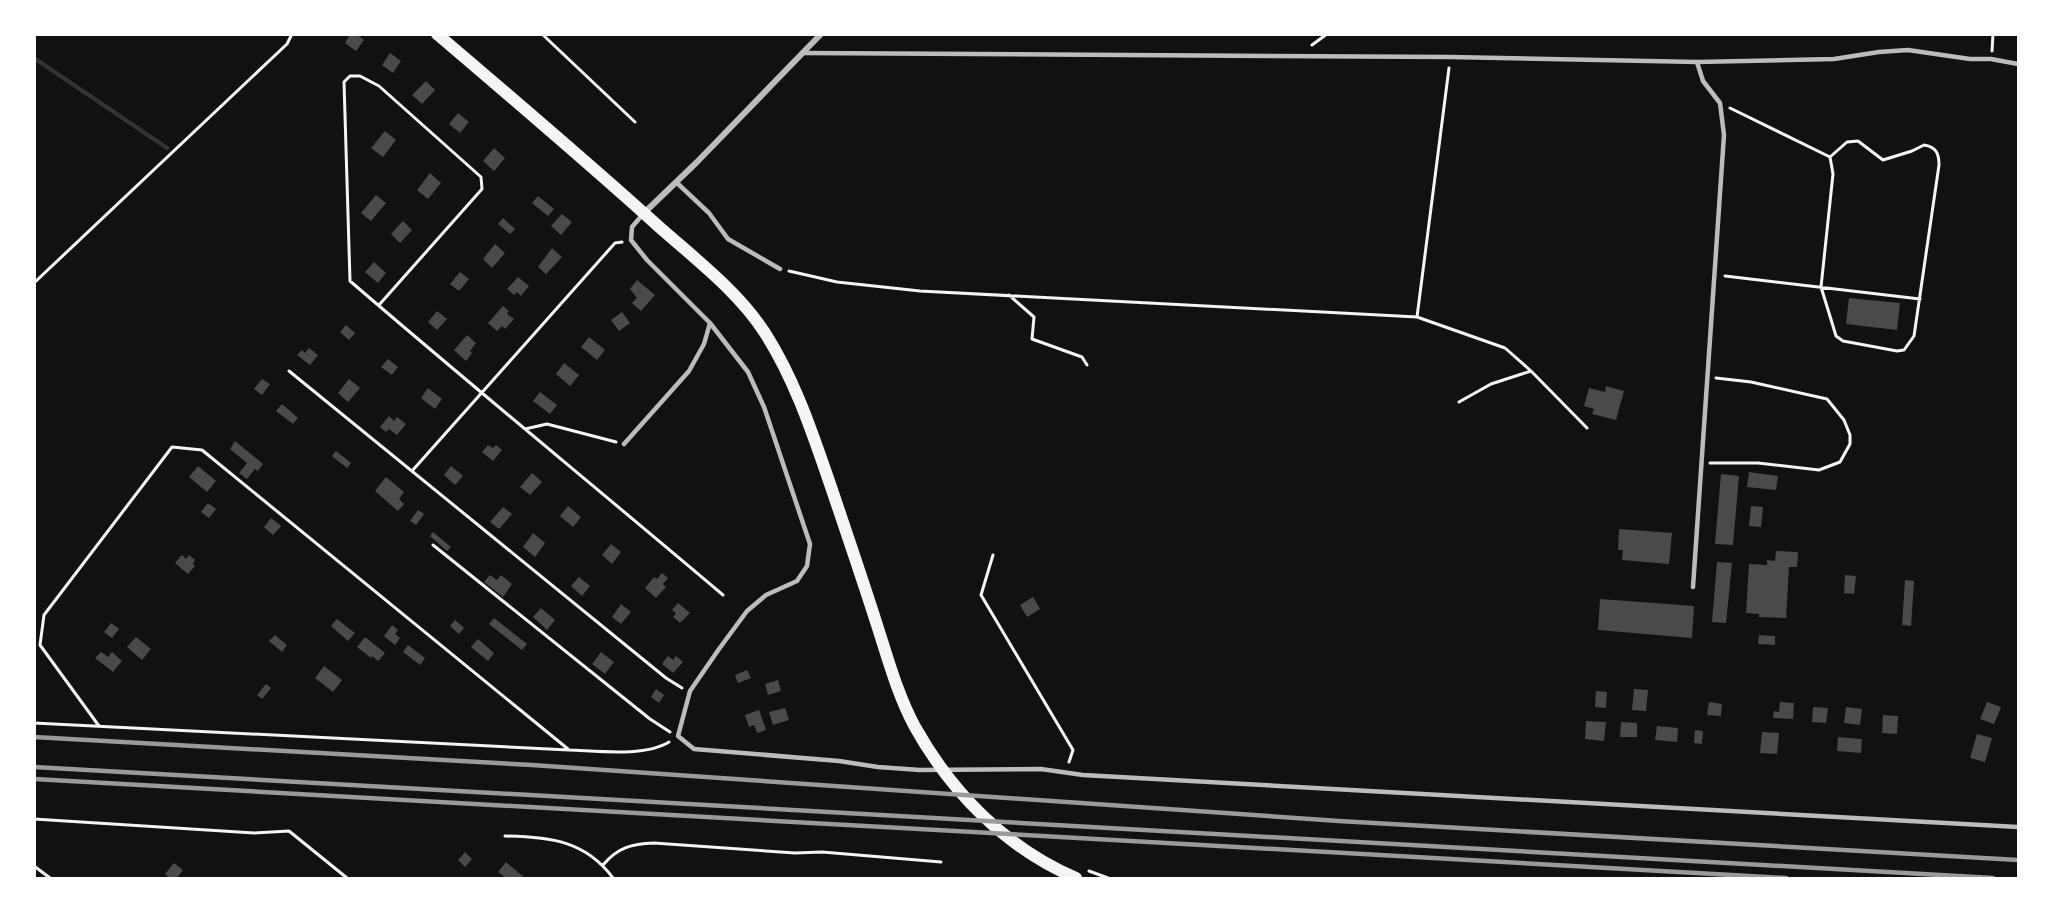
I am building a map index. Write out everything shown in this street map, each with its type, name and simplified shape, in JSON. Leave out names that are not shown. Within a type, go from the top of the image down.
[{"type":"main road","points":[[437,34],[644,213],[733,294],[764,331],[785,367],[810,424],[902,698],[914,725],[935,760],[963,796],[992,825],[1043,861],[1076,879]]},
{"type":"street","points":[[644,213],[821,34]]},
{"type":"lane","points":[[802,53],[1450,57],[1697,62],[1834,59],[1908,50],[2019,64]]},
{"type":"lane","points":[[1693,587],[1724,135],[1720,103],[1703,81],[1697,62]]},
{"type":"lane","points":[[676,182],[709,213],[728,239],[780,269]]},
{"type":"lane","points":[[644,213],[632,227],[631,240],[635,248],[710,323],[748,372],[764,407],[810,544],[807,566],[797,580],[766,595],[747,611],[690,691],[678,736],[694,749],[920,770],[1041,769],[1095,775],[2019,827]]},
{"type":"lane","points":[[624,444],[689,371],[704,345],[710,323]]},
{"type":"path","points":[[35,282],[287,44],[292,34]]},
{"type":"path","points":[[542,34],[635,122]]},
{"type":"path","points":[[1991,59],[1993,34]]},
{"type":"path","points":[[1417,317],[1450,57]]},
{"type":"path","points":[[379,305],[482,189],[481,177],[379,86],[360,76],[350,76],[344,82],[350,281],[723,595]]},
{"type":"path","points":[[1720,103],[1830,158]]},
{"type":"path","points":[[1858,141],[1882,160],[1924,145],[1932,147],[1939,154],[1914,336],[1904,350],[1897,351],[1843,341],[1836,336],[1821,287],[1833,174],[1830,158],[1847,142],[1858,141]]},
{"type":"path","points":[[412,471],[615,243]]},
{"type":"path","points":[[780,269],[837,282],[920,291],[1417,317],[1504,348],[1531,371],[1587,428]]},
{"type":"path","points":[[1715,275],[1920,299]]},
{"type":"path","points":[[1008,294],[1034,317],[1032,339],[1082,357],[1087,364]]},
{"type":"path","points":[[289,371],[666,678],[690,691]]},
{"type":"path","points":[[1459,402],[1491,384],[1531,371]]},
{"type":"path","points":[[1703,463],[1758,463],[1819,470],[1840,462],[1850,444],[1850,435],[1844,420],[1827,399],[1751,382],[1708,377]]},
{"type":"path","points":[[525,429],[547,424],[624,444]]},
{"type":"path","points":[[99,726],[40,645],[44,615],[172,447],[202,450],[569,750]]},
{"type":"path","points":[[34,723],[632,752],[663,746],[678,736],[650,719],[434,545]]},
{"type":"path","points":[[993,555],[981,595],[1073,750],[1069,762]]},
{"type":"path","points":[[34,819],[254,833],[289,831],[347,879]]},
{"type":"path","points":[[505,836],[542,837],[566,842],[603,865],[613,879]]},
{"type":"path","points":[[603,865],[612,854],[640,844],[654,843],[795,854],[822,852],[941,862]]},
{"type":"path","points":[[34,867],[50,879]]},
{"type":"building","points":[[350,34],[356,34],[364,40],[356,51],[345,43]]},
{"type":"building","points":[[390,53],[401,61],[393,73],[382,65]]},
{"type":"building","points":[[426,81],[435,90],[422,104],[412,95]]},
{"type":"building","points":[[458,113],[469,122],[460,133],[449,124]]},
{"type":"building","points":[[385,131],[396,140],[383,157],[371,148]]},
{"type":"building","points":[[494,148],[505,158],[494,171],[483,161]]},
{"type":"building","points":[[430,173],[441,183],[428,199],[417,190]]},
{"type":"building","points":[[376,195],[386,203],[371,221],[361,213]]},
{"type":"building","points":[[538,196],[554,209],[548,216],[532,203]]},
{"type":"building","points":[[562,214],[572,222],[561,235],[551,226]]},
{"type":"building","points":[[503,218],[515,229],[510,234],[498,224]]},
{"type":"building","points":[[403,221],[412,230],[400,243],[391,234]]},
{"type":"building","points":[[495,244],[505,253],[492,268],[483,259]]},
{"type":"building","points":[[552,248],[562,257],[546,274],[538,267]]},
{"type":"building","points":[[374,262],[386,273],[378,283],[365,272]]},
{"type":"building","points":[[460,272],[469,279],[459,291],[450,284]]},
{"type":"building","points":[[518,277],[529,286],[521,296],[517,292],[514,295],[507,289]]},
{"type":"building","points":[[637,280],[655,295],[641,311],[632,303],[637,298],[630,289]]},
{"type":"building","points":[[1849,298],[1900,303],[1897,330],[1846,324]]},
{"type":"building","points":[[503,306],[509,311],[507,314],[514,319],[505,329],[502,326],[497,331],[488,323]]},
{"type":"building","points":[[437,311],[447,319],[437,330],[428,322]]},
{"type":"building","points":[[622,312],[630,323],[619,331],[611,320]]},
{"type":"building","points":[[346,325],[355,333],[349,340],[340,332]]},
{"type":"building","points":[[467,335],[476,343],[466,361],[454,350]]},
{"type":"building","points":[[589,337],[605,350],[597,360],[581,347]]},
{"type":"building","points":[[309,348],[318,355],[310,365],[297,355],[302,350],[305,353]]},
{"type":"building","points":[[388,359],[398,367],[392,375],[381,367]]},
{"type":"building","points":[[564,363],[579,375],[570,386],[556,374]]},
{"type":"building","points":[[262,379],[270,384],[262,395],[254,389]]},
{"type":"building","points":[[349,379],[360,388],[348,402],[338,393]]},
{"type":"building","points":[[1606,386],[1624,391],[1616,420],[1592,414],[1594,409],[1584,406],[1589,388],[1605,392]]},
{"type":"building","points":[[428,388],[442,399],[435,409],[421,398]]},
{"type":"building","points":[[540,392],[557,405],[550,414],[533,401]]},
{"type":"building","points":[[282,404],[298,418],[293,424],[276,411]]},
{"type":"building","points":[[389,416],[394,421],[397,417],[406,424],[397,435],[389,429],[386,432],[380,427]]},
{"type":"building","points":[[235,441],[263,464],[258,471],[255,469],[247,479],[239,473],[247,463],[230,449]]},
{"type":"building","points":[[488,445],[493,448],[496,445],[502,450],[493,461],[482,452]]},
{"type":"building","points":[[336,451],[351,463],[347,468],[332,456]]},
{"type":"building","points":[[198,466],[216,481],[207,492],[189,477]]},
{"type":"building","points":[[451,466],[463,476],[455,485],[444,475]]},
{"type":"building","points":[[1749,472],[1778,476],[1776,490],[1747,487]]},
{"type":"building","points":[[532,473],[542,482],[530,495],[520,487]]},
{"type":"building","points":[[1721,474],[1739,476],[1733,545],[1715,544]]},
{"type":"building","points":[[386,477],[404,492],[399,499],[404,504],[398,511],[375,491]]},
{"type":"building","points":[[208,503],[216,509],[209,518],[201,512]]},
{"type":"building","points":[[568,506],[581,517],[573,527],[560,516]]},
{"type":"building","points":[[1751,506],[1763,507],[1761,527],[1749,526]]},
{"type":"building","points":[[503,507],[512,514],[499,529],[490,522]]},
{"type":"building","points":[[418,510],[424,514],[416,525],[410,521]]},
{"type":"building","points":[[271,518],[281,526],[273,535],[264,527]]},
{"type":"building","points":[[1619,529],[1672,533],[1669,564],[1622,560],[1623,550],[1618,550]]},
{"type":"building","points":[[433,532],[451,547],[447,551],[430,536]]},
{"type":"building","points":[[533,533],[545,543],[535,557],[523,547]]},
{"type":"building","points":[[611,544],[621,552],[612,564],[602,555]]},
{"type":"building","points":[[1776,551],[1798,552],[1797,567],[1789,567],[1786,618],[1759,617],[1759,614],[1746,613],[1749,564],[1767,565],[1767,560],[1775,561]]},
{"type":"building","points":[[182,555],[186,559],[189,555],[195,560],[193,564],[195,566],[188,574],[175,563]]},
{"type":"building","points":[[1717,562],[1732,563],[1726,623],[1712,622]]},
{"type":"building","points":[[662,573],[668,578],[663,584],[666,587],[656,598],[645,588],[654,577],[657,579]]},
{"type":"building","points":[[490,575],[497,580],[501,575],[512,584],[503,597],[484,582]]},
{"type":"building","points":[[1845,575],[1856,576],[1854,594],[1844,593]]},
{"type":"building","points":[[579,577],[590,586],[582,596],[571,586]]},
{"type":"building","points":[[1905,580],[1914,581],[1911,626],[1902,625]]},
{"type":"building","points":[[1033,597],[1040,609],[1027,617],[1020,605]]},
{"type":"building","points":[[1600,599],[1694,606],[1692,638],[1598,630]]},
{"type":"building","points":[[678,603],[690,613],[680,623],[673,617],[676,613],[672,610]]},
{"type":"building","points":[[621,604],[631,612],[621,624],[612,617]]},
{"type":"building","points":[[541,608],[555,620],[547,630],[533,617]]},
{"type":"building","points":[[494,618],[527,644],[522,650],[489,624]]},
{"type":"building","points":[[337,619],[355,633],[348,641],[331,626]]},
{"type":"building","points":[[455,620],[464,628],[459,634],[450,626]]},
{"type":"building","points":[[111,623],[119,629],[112,638],[104,632]]},
{"type":"building","points":[[392,625],[398,630],[395,634],[400,638],[395,645],[384,636]]},
{"type":"building","points":[[275,635],[287,645],[282,652],[269,641]]},
{"type":"building","points":[[1759,635],[1775,636],[1775,645],[1758,644]]},
{"type":"building","points":[[136,637],[151,649],[142,660],[127,647]]},
{"type":"building","points":[[365,637],[385,653],[378,661],[357,647]]},
{"type":"building","points":[[478,639],[494,653],[488,661],[471,647]]},
{"type":"building","points":[[408,645],[425,658],[420,665],[403,652]]},
{"type":"building","points":[[101,652],[108,657],[112,652],[122,661],[113,672],[95,658]]},
{"type":"building","points":[[601,652],[614,662],[605,674],[592,664]]},
{"type":"building","points":[[668,656],[673,660],[676,656],[683,662],[673,673],[662,664]]},
{"type":"building","points":[[324,666],[342,680],[333,692],[315,678]]},
{"type":"building","points":[[747,670],[751,678],[738,683],[735,675]]},
{"type":"building","points":[[778,680],[781,691],[768,695],[765,684]]},
{"type":"building","points":[[266,684],[271,688],[262,699],[257,695]]},
{"type":"building","points":[[656,689],[664,695],[659,703],[651,697]]},
{"type":"building","points":[[1634,689],[1648,690],[1646,711],[1632,710]]},
{"type":"building","points":[[1596,691],[1607,692],[1606,708],[1595,707]]},
{"type":"building","points":[[1709,702],[1722,704],[1721,716],[1707,715]]},
{"type":"building","points":[[1780,702],[1794,703],[1793,719],[1773,718],[1774,711],[1779,712]]},
{"type":"building","points":[[1987,702],[2001,707],[1994,724],[1980,719]]},
{"type":"building","points":[[1813,707],[1828,708],[1826,723],[1812,722]]},
{"type":"building","points":[[1846,707],[1862,709],[1860,725],[1844,723]]},
{"type":"building","points":[[785,708],[789,720],[773,725],[769,712]]},
{"type":"building","points":[[759,710],[766,730],[757,733],[754,725],[749,727],[745,715]]},
{"type":"building","points":[[1883,715],[1898,716],[1897,734],[1882,733]]},
{"type":"building","points":[[1586,721],[1606,722],[1604,741],[1585,739]]},
{"type":"building","points":[[1621,722],[1637,723],[1637,737],[1620,737]]},
{"type":"building","points":[[1657,726],[1678,728],[1677,742],[1655,740]]},
{"type":"building","points":[[1695,730],[1703,731],[1702,744],[1694,743]]},
{"type":"building","points":[[1762,732],[1779,733],[1777,754],[1760,753]]},
{"type":"building","points":[[1977,734],[1992,738],[1985,762],[1970,758]]},
{"type":"building","points":[[1838,737],[1862,739],[1861,753],[1837,751]]},
{"type":"building","points":[[465,852],[472,859],[465,867],[458,860]]},
{"type":"building","points":[[506,862],[525,878],[506,878],[498,872]]},
{"type":"building","points":[[174,863],[183,870],[177,878],[170,878],[165,874]]},
{"type":"waterway","points":[[34,58],[167,148]]},
{"type":"railway","points":[[34,737],[532,765],[1339,821],[2018,860]]},
{"type":"railway","points":[[34,767],[1993,878]]},
{"type":"railway","points":[[34,779],[1786,878]]}]
